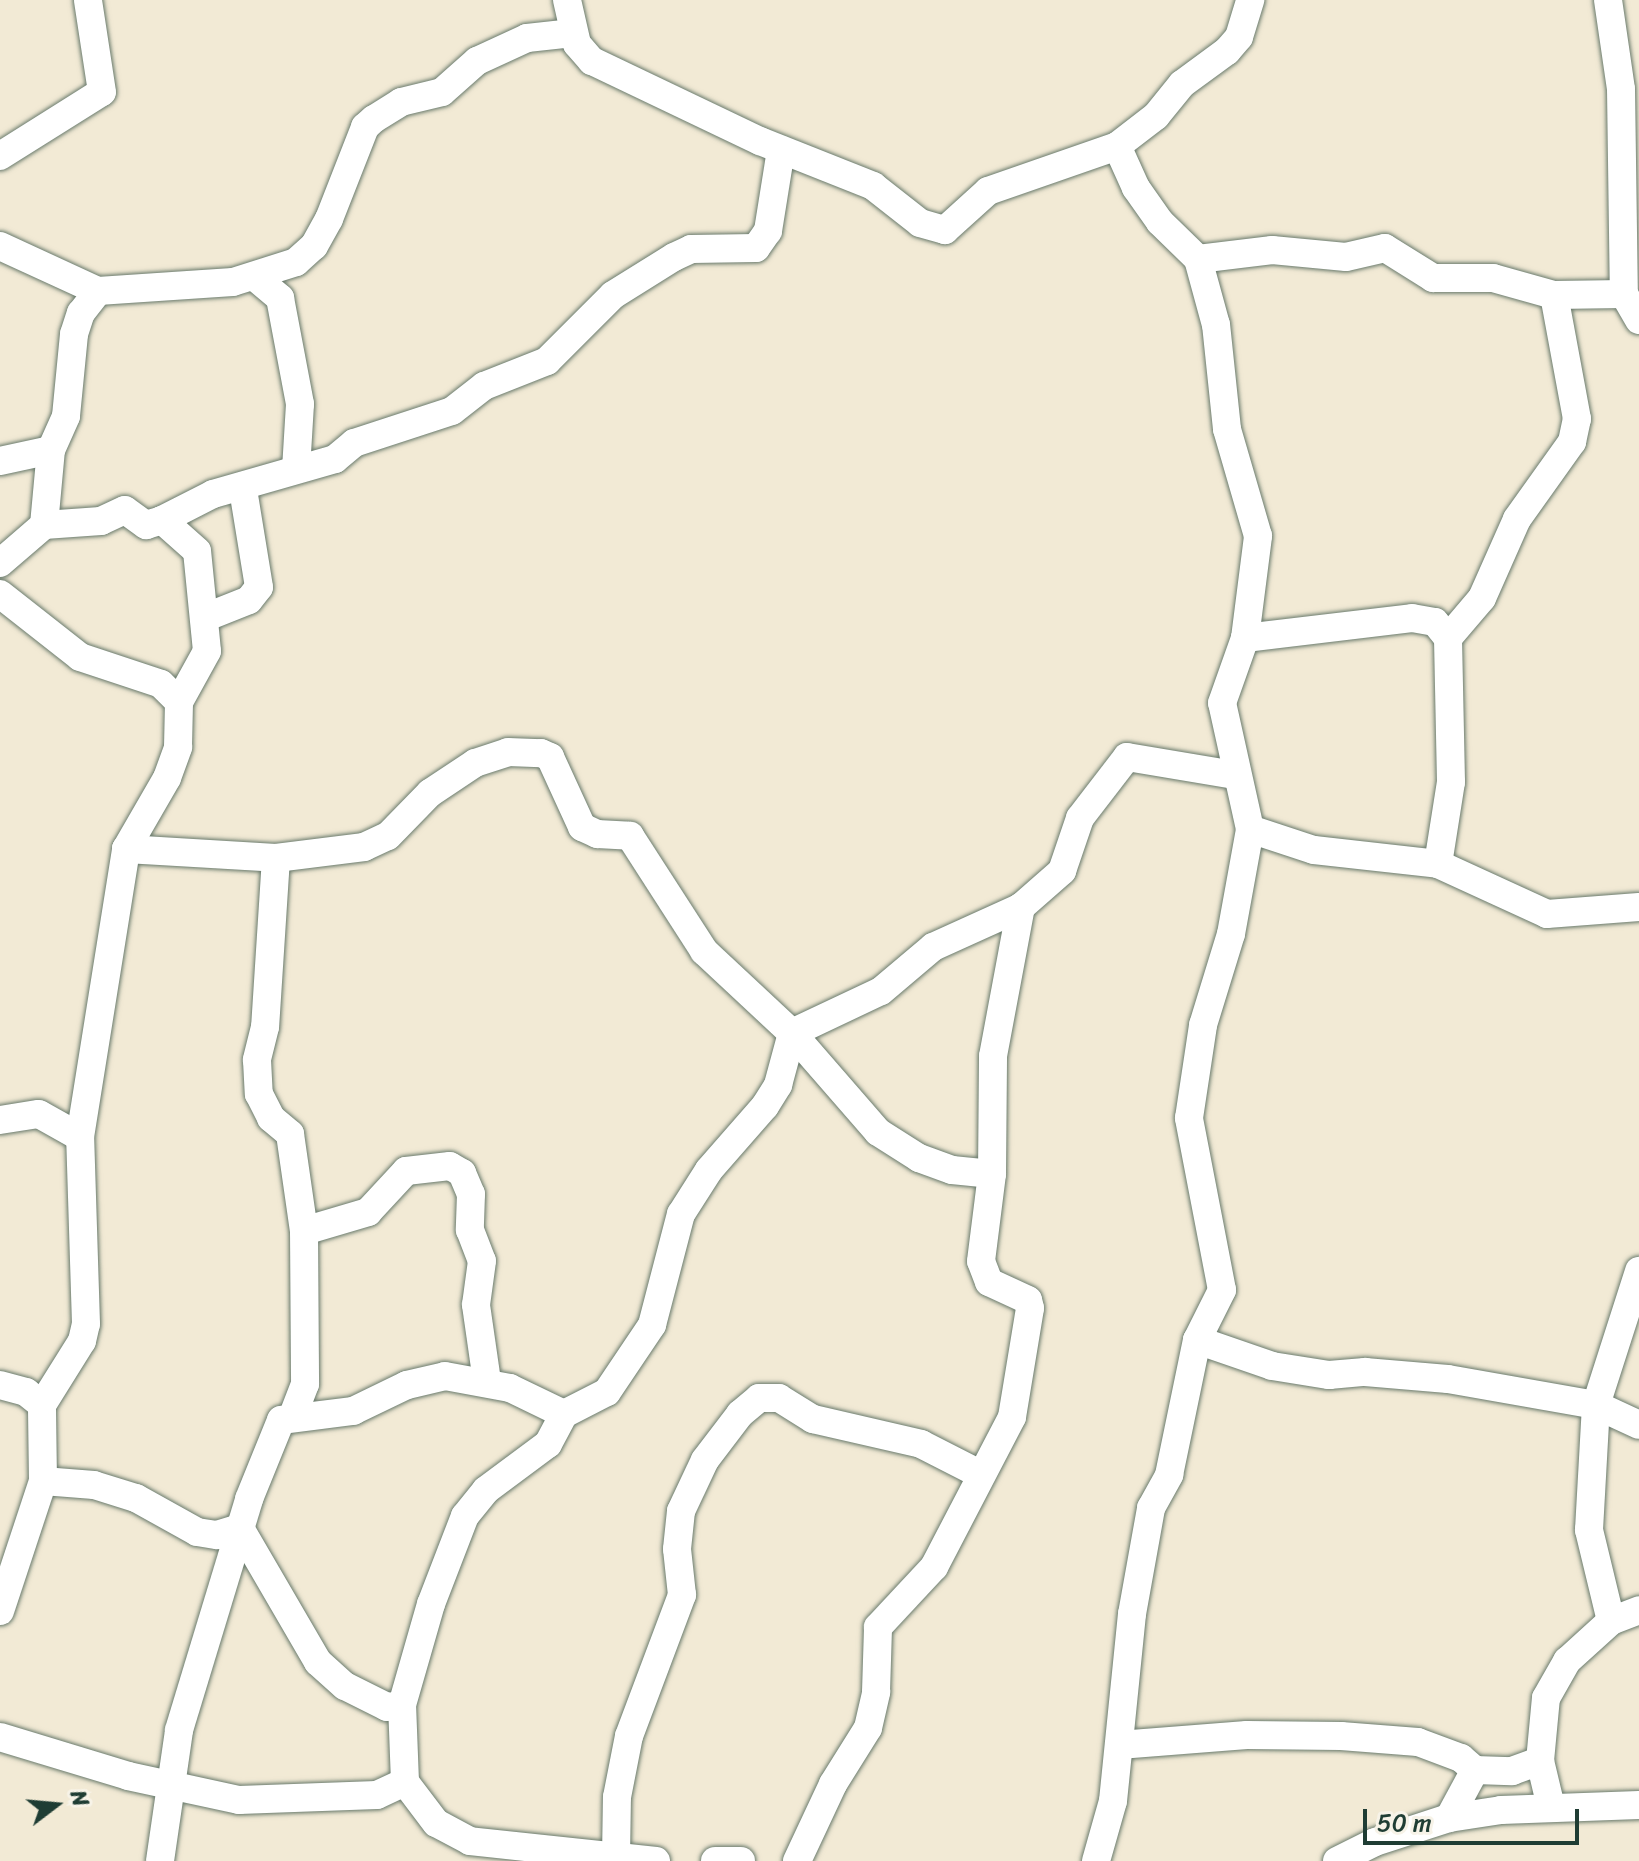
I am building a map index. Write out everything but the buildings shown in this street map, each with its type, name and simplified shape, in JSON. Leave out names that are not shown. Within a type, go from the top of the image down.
[{"type":"street","points":[[0,156],[102,92],[88,0]]},
{"type":"street","points":[[567,0],[573,33],[592,61],[781,150],[873,186],[920,223],[945,230],[988,191],[1117,146],[1156,116],[1190,76],[1227,51],[1239,37],[1250,0]]},
{"type":"street","points":[[1608,0],[1621,89],[1624,294],[1639,320]]},
{"type":"street","points":[[0,246],[98,291],[255,277],[296,262],[314,246],[348,181],[365,127],[374,119],[401,102],[442,92],[477,61],[527,38],[573,33]]},
{"type":"street","points":[[1096,1861],[1113,1801],[1132,1614],[1151,1508],[1169,1475],[1197,1340],[1222,1290],[1189,1118],[1203,1025],[1231,934],[1250,829],[1235,775],[1222,703],[1245,638],[1258,536],[1227,429],[1216,325],[1198,259],[1160,222],[1136,188],[1117,146]]},
{"type":"street","points":[[0,563],[44,525],[101,521],[125,510],[146,525],[162,520],[213,494],[243,489],[296,469],[335,459],[354,443],[452,411],[484,386],[547,361],[613,295],[674,257],[691,249],[756,248],[768,231],[781,150]]},
{"type":"street","points":[[1198,259],[1272,250],[1346,257],[1385,248],[1433,278],[1493,278],[1554,295],[1624,294]]},
{"type":"street","points":[[255,277],[280,298],[300,404],[296,469]]},
{"type":"street","points":[[44,525],[51,450],[66,416],[74,334],[81,313],[98,291]]},
{"type":"street","points":[[1448,638],[1482,598],[1517,519],[1572,442],[1577,419],[1554,295]]},
{"type":"street","points":[[0,461],[51,450]]},
{"type":"street","points":[[204,618],[249,600],[259,587],[243,489]]},
{"type":"street","points":[[0,1611],[43,1481],[42,1405],[82,1341],[86,1324],[80,1137],[126,849],[178,747],[179,702],[207,651],[197,551],[162,520]]},
{"type":"street","points":[[0,594],[80,657],[161,684],[179,702]]},
{"type":"street","points":[[1245,638],[1412,618],[1435,622],[1448,638],[1451,782],[1438,864]]},
{"type":"street","points":[[126,849],[276,858],[364,847],[388,836],[430,793],[475,763],[508,752],[541,753],[550,757],[582,827],[630,836],[704,951],[792,1033],[878,1132],[919,1158],[952,1170],[992,1174]]},
{"type":"street","points":[[656,1861],[461,1851],[405,1782],[402,1705],[431,1604],[465,1516],[486,1490],[548,1444],[564,1414],[607,1392],[652,1325],[681,1214],[709,1170],[765,1106],[778,1085],[792,1033],[881,991],[933,947],[1021,907],[1062,871],[1080,818],[1127,757],[1235,775]]},
{"type":"street","points":[[1250,829],[1314,850],[1438,864],[1547,914],[1639,907]]},
{"type":"street","points":[[276,858],[257,1079],[271,1118],[290,1134],[304,1231],[305,1384],[292,1418]]},
{"type":"street","points":[[797,1861],[833,1784],[868,1728],[876,1692],[878,1627],[934,1567],[969,1508],[980,1474],[1012,1417],[1031,1318],[1028,1300],[998,1290],[984,1272],[992,1174],[993,1056],[1021,907]]},
{"type":"street","points":[[0,1120],[39,1114],[80,1137]]},
{"type":"street","points":[[304,1231],[368,1212],[406,1171],[450,1166],[462,1173],[471,1194],[470,1230],[482,1261],[476,1305],[487,1381]]},
{"type":"street","points":[[1611,1621],[1589,1530],[1596,1405],[1639,1271]]},
{"type":"street","points":[[1197,1340],[1272,1366],[1329,1375],[1365,1372],[1448,1379],[1596,1405],[1639,1425]]},
{"type":"street","points":[[160,1861],[167,1786],[179,1730],[240,1528],[272,1435],[281,1420],[353,1411],[407,1385],[445,1376],[487,1381],[564,1414]]},
{"type":"street","points":[[0,1385],[26,1392],[42,1405]]},
{"type":"street","points":[[616,1858],[617,1797],[629,1736],[682,1595],[677,1549],[681,1511],[705,1460],[740,1414],[759,1398],[779,1398],[813,1419],[921,1444],[980,1474]]},
{"type":"street","points":[[43,1481],[94,1485],[136,1498],[197,1532],[217,1535],[240,1528]]},
{"type":"street","points":[[240,1528],[318,1662],[345,1686],[387,1707],[402,1705]]},
{"type":"street","points":[[1551,1807],[1540,1761],[1546,1698],[1567,1661],[1611,1621],[1639,1610]]},
{"type":"street","points":[[1119,1745],[1247,1735],[1418,1742],[1461,1758],[1475,1770],[1512,1771],[1540,1761]]},
{"type":"street","points":[[0,1737],[167,1786],[239,1800],[377,1795],[405,1782]]},
{"type":"street","points":[[1449,1818],[1475,1770]]},
{"type":"street","points":[[1337,1861],[1375,1842],[1449,1818],[1551,1807],[1639,1805]]},
{"type":"street","points":[[715,1861],[741,1861]]}]
